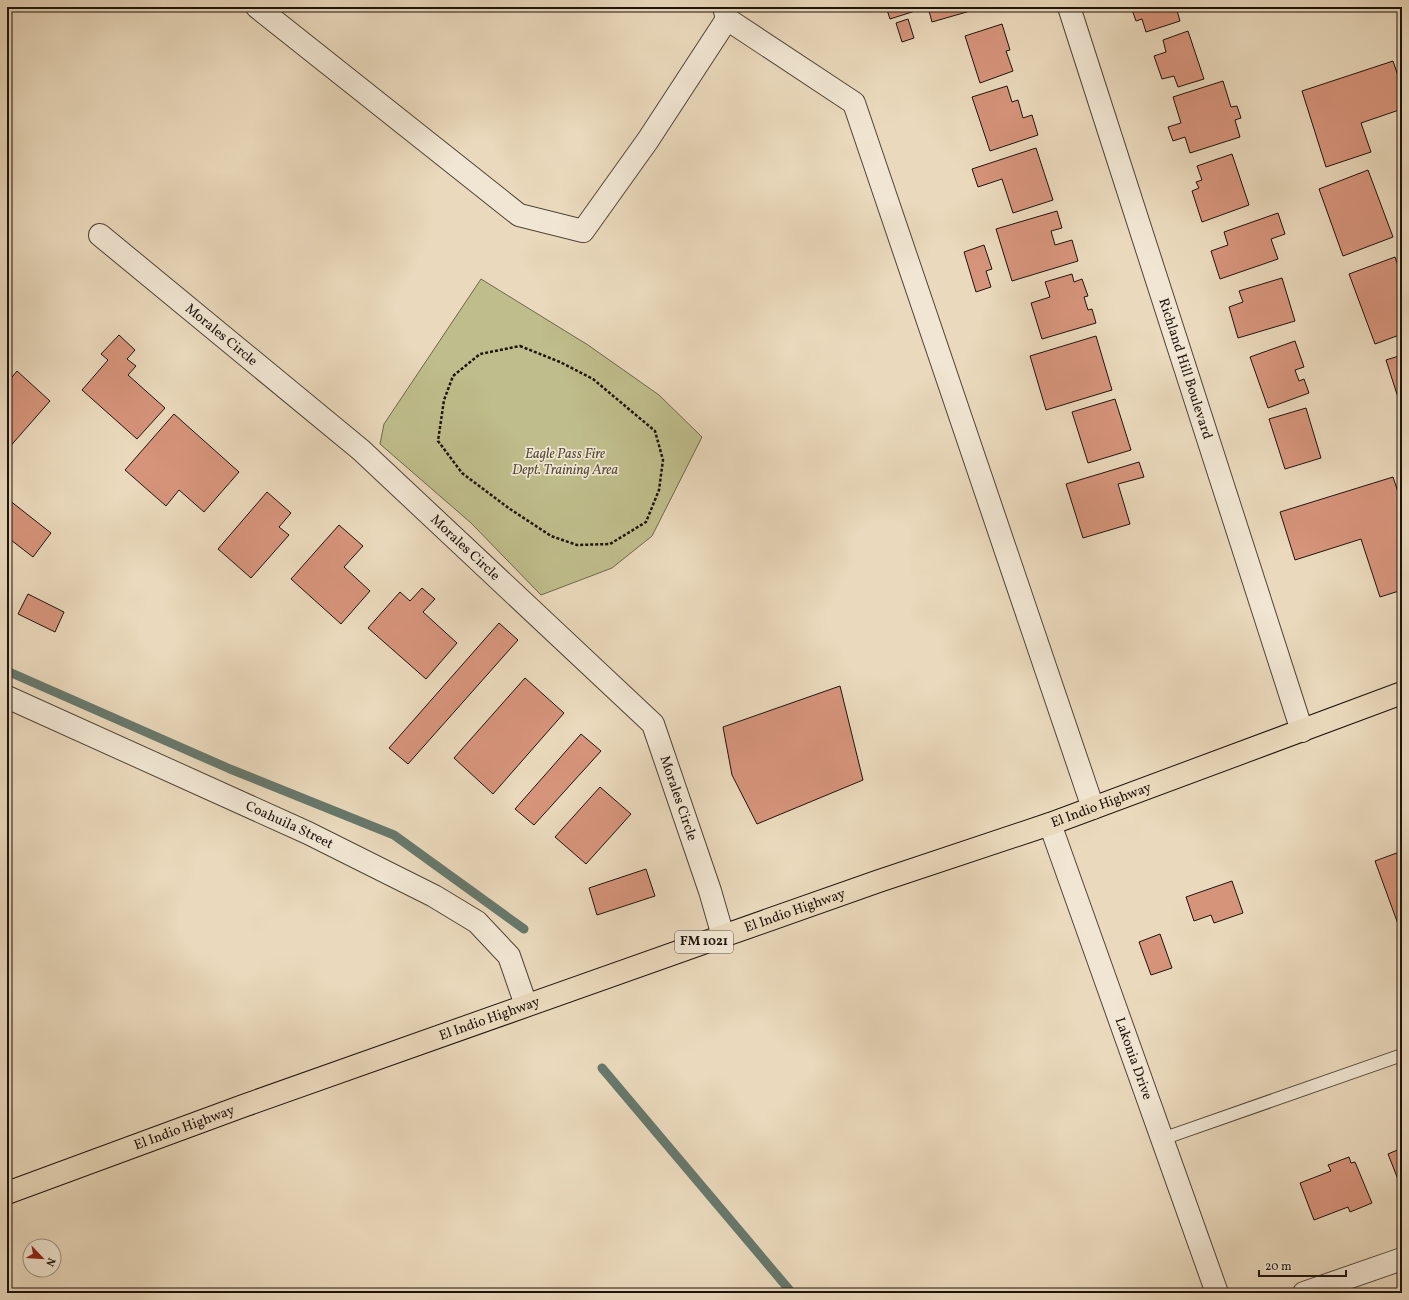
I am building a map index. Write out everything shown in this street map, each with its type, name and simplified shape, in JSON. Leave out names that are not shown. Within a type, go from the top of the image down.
[{"type":"main road","name":"El Indio Highway","points":[[7,1193],[243,1106],[526,1005],[879,881],[1050,824],[1402,693]]},
{"type":"street","points":[[258,7],[519,215],[583,231],[648,140],[726,13],[854,103],[1093,808]]},
{"type":"street","name":"Richland Hill Boulevard","points":[[1069,7],[1302,731]]},
{"type":"street","name":"Morales Circle","points":[[100,235],[361,450],[653,724],[723,936]]},
{"type":"street","name":"Coahuila Street","points":[[7,697],[308,833],[434,896],[477,922],[509,956],[526,1005]]},
{"type":"street","name":"Lakonia Drive","points":[[1050,824],[1217,1293]]},
{"type":"street","points":[[1304,1293],[1402,1259]]},
{"type":"lane","points":[[1162,1139],[1402,1056]]},
{"type":"path","points":[[520,346],[560,362],[593,379],[655,431],[663,460],[659,490],[646,522],[610,544],[576,545],[551,536],[510,509],[462,473],[438,441],[444,400],[453,376],[480,354],[520,346]]},
{"type":"green space","name":"Eagle Pass Fire Dept. Training Area","points":[[481,279],[588,345],[659,395],[702,437],[652,536],[612,568],[541,595],[471,523],[380,444],[384,424]]},
{"type":"building","points":[[886,7],[914,7],[915,11],[890,19]]},
{"type":"building","points":[[928,7],[984,7],[932,22]]},
{"type":"building","points":[[1131,7],[1176,7],[1180,21],[1146,32],[1142,19],[1136,21]]},
{"type":"building","points":[[908,19],[914,38],[902,42],[896,23]]},
{"type":"building","points":[[1002,24],[1010,50],[1006,51],[1013,71],[980,83],[965,36]]},
{"type":"building","points":[[1188,31],[1204,79],[1178,87],[1174,76],[1162,79],[1154,56],[1166,52],[1163,40]]},
{"type":"building","points":[[1393,61],[1402,88],[1402,109],[1361,123],[1371,152],[1326,167],[1302,91]]},
{"type":"building","points":[[1223,81],[1231,107],[1237,106],[1241,118],[1235,120],[1240,137],[1190,153],[1185,137],[1173,141],[1168,127],[1181,123],[1173,97]]},
{"type":"building","points":[[1007,86],[1012,102],[1018,100],[1023,118],[1032,115],[1038,135],[990,151],[972,97]]},
{"type":"building","points":[[1036,148],[1053,200],[1013,213],[1002,179],[978,187],[972,169]]},
{"type":"building","points":[[1232,154],[1249,205],[1202,222],[1192,191],[1199,188],[1196,182],[1202,180],[1197,166]]},
{"type":"building","points":[[1368,170],[1393,237],[1343,256],[1319,189]]},
{"type":"building","points":[[1057,211],[1062,228],[1051,231],[1055,245],[1072,240],[1078,261],[1012,281],[996,229]]},
{"type":"building","points":[[1278,213],[1285,234],[1271,239],[1278,259],[1220,279],[1211,251],[1228,245],[1224,232]]},
{"type":"building","points":[[984,245],[992,269],[986,271],[991,287],[976,292],[964,252]]},
{"type":"building","points":[[1395,257],[1402,277],[1402,334],[1375,344],[1349,274]]},
{"type":"building","points":[[1072,274],[1074,282],[1082,279],[1088,296],[1084,297],[1088,310],[1092,309],[1096,323],[1042,339],[1031,303],[1050,297],[1045,282]]},
{"type":"building","points":[[1282,278],[1295,321],[1238,338],[1229,307],[1243,302],[1239,291]]},
{"type":"building","points":[[119,335],[135,350],[127,359],[136,366],[128,375],[165,408],[137,439],[82,390],[108,360],[101,354]]},
{"type":"building","points":[[1096,336],[1112,390],[1046,410],[1030,356]]},
{"type":"building","points":[[1295,341],[1304,367],[1295,370],[1299,381],[1304,379],[1309,393],[1268,408],[1250,357]]},
{"type":"building","points":[[1402,355],[1402,410],[1386,360]]},
{"type":"building","points":[[17,371],[50,401],[7,450],[7,381],[8,382]]},
{"type":"building","points":[[1115,399],[1131,450],[1088,463],[1072,412]]},
{"type":"building","points":[[1306,408],[1321,458],[1285,469],[1269,419]]},
{"type":"building","points":[[174,414],[239,472],[204,512],[179,490],[166,506],[125,470]]},
{"type":"building","points":[[1139,462],[1144,477],[1118,484],[1130,524],[1083,538],[1066,484]]},
{"type":"building","points":[[1393,477],[1402,504],[1402,590],[1380,597],[1361,539],[1295,560],[1280,512]]},
{"type":"building","points":[[267,492],[291,513],[279,527],[289,535],[251,578],[218,549]]},
{"type":"building","points":[[9,500],[51,533],[33,557],[7,537],[7,503]]},
{"type":"building","points":[[339,525],[363,546],[344,567],[370,591],[341,624],[291,579]]},
{"type":"building","points":[[422,588],[435,599],[423,612],[457,643],[426,679],[368,628],[400,592],[410,601]]},
{"type":"building","points":[[28,594],[64,612],[55,632],[18,614]]},
{"type":"building","points":[[499,623],[518,640],[408,764],[389,748]]},
{"type":"building","points":[[525,678],[564,713],[493,794],[454,758]]},
{"type":"building","points":[[840,686],[863,780],[757,824],[732,775],[723,727]]},
{"type":"building","points":[[581,734],[601,751],[534,825],[515,809]]},
{"type":"building","points":[[600,787],[631,814],[586,864],[555,837]]},
{"type":"building","points":[[1402,851],[1402,923],[1398,924],[1375,861]]},
{"type":"building","points":[[646,869],[655,896],[597,915],[589,888]]},
{"type":"building","points":[[1232,881],[1243,913],[1214,923],[1211,915],[1194,921],[1186,897]]},
{"type":"building","points":[[1160,934],[1172,968],[1151,975],[1139,942]]},
{"type":"building","points":[[1402,1148],[1402,1187],[1401,1187],[1388,1154]]},
{"type":"building","points":[[1349,1157],[1351,1163],[1355,1162],[1372,1203],[1350,1212],[1348,1207],[1314,1220],[1300,1183],[1331,1171],[1328,1165]]},
{"type":"waterway","points":[[7,671],[230,769],[394,835],[524,929]]},
{"type":"waterway","points":[[602,1068],[792,1293]]}]
